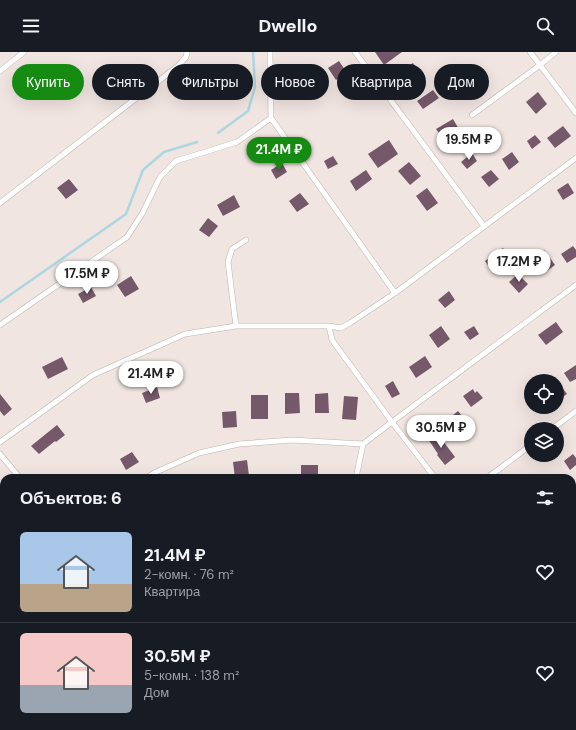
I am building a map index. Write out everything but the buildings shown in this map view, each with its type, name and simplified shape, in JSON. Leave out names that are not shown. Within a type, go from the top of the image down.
[{"type":"lane","points":[[0,70],[24,52]]},
{"type":"lane","points":[[0,203],[178,66],[186,57],[188,52]]},
{"type":"lane","points":[[270,52],[270,118],[395,293]]},
{"type":"lane","points":[[355,52],[484,226]]},
{"type":"lane","points":[[530,52],[576,113]]},
{"type":"lane","points":[[472,115],[556,52]]},
{"type":"lane","points":[[0,325],[127,237],[142,214],[160,177],[176,161],[237,142],[270,118]]},
{"type":"lane","points":[[0,442],[93,375],[185,334],[236,326],[330,326],[341,328],[395,293],[576,158]]},
{"type":"lane","points":[[236,326],[228,262],[232,249],[246,240]]},
{"type":"lane","points":[[152,474],[199,453],[239,444],[292,440],[363,444],[576,285]]},
{"type":"lane","points":[[330,326],[332,340],[432,474]]},
{"type":"lane","points":[[561,422],[576,411]]},
{"type":"lane","points":[[357,474],[363,444]]},
{"type":"lane","points":[[491,474],[524,450]]},
{"type":"lane","points":[[0,454],[17,474]]},
{"type":"waterway","points":[[218,133],[248,111],[255,87],[253,52]]},
{"type":"waterway","points":[[0,302],[126,214],[143,170],[164,152],[197,142]]}]
